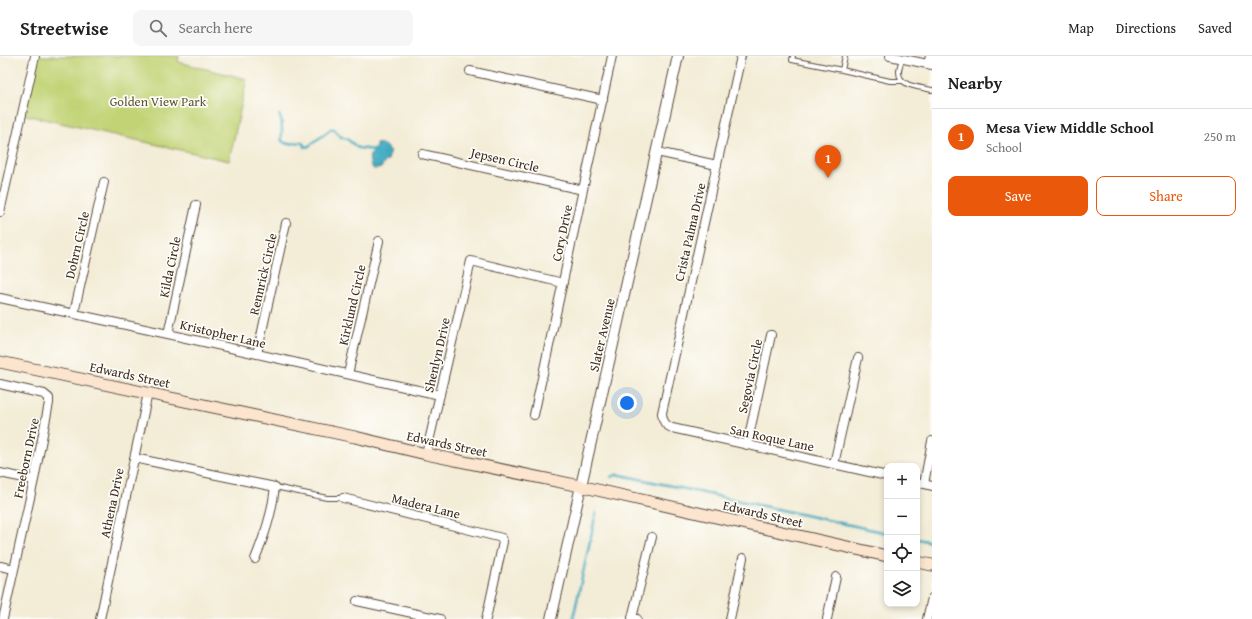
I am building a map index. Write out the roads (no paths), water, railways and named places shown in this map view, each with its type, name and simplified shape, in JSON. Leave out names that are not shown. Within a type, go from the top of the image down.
[{"type":"main road","name":"Edwards Street","points":[[0,362],[580,486],[884,555]]},
{"type":"main road","points":[[920,563],[932,566]]},
{"type":"street","points":[[0,212],[35,56]]},
{"type":"street","name":"Cory Drive","points":[[534,415],[612,56]]},
{"type":"street","name":"Slater Avenue","points":[[551,619],[678,56]]},
{"type":"street","name":"Crista Palma Drive","points":[[662,413],[742,56]]},
{"type":"street","points":[[890,56],[930,62]]},
{"type":"street","points":[[470,71],[603,100]]},
{"type":"street","points":[[657,152],[717,165]]},
{"type":"street","name":"Jepsen Circle","points":[[422,154],[583,190]]},
{"type":"street","name":"Dohrn Circle","points":[[74,313],[104,182]]},
{"type":"street","name":"Kilda Circle","points":[[168,334],[196,205]]},
{"type":"street","name":"Rennrick Circle","points":[[257,354],[286,223]]},
{"type":"street","name":"Kirklund Circle","points":[[348,374],[379,241]]},
{"type":"street","name":"Shenlyn Drive","points":[[426,454],[471,261],[563,283]]},
{"type":"street","name":"Kristopher Lane","points":[[0,298],[74,313],[440,395]]},
{"type":"street","name":"Segovia Circle","points":[[747,445],[770,335]]},
{"type":"street","points":[[834,464],[858,358]]},
{"type":"street","name":"Freeborn Drive","points":[[0,384],[38,392],[49,398],[34,480],[3,619]]},
{"type":"street","name":"Athena Drive","points":[[100,619],[148,393]]},
{"type":"street","name":"San Roque Lane","points":[[662,413],[662,420],[666,426],[672,428],[884,475]]},
{"type":"street","points":[[924,484],[932,441]]},
{"type":"street","points":[[134,458],[275,487],[274,501],[267,529],[255,559]]},
{"type":"street","points":[[0,473],[34,480]]},
{"type":"street","name":"Madera Lane","points":[[343,498],[502,538],[503,542],[486,619]]},
{"type":"street","points":[[635,618],[652,538]]},
{"type":"street","points":[[730,619],[743,558]]},
{"type":"street","points":[[0,566],[14,569]]},
{"type":"street","points":[[827,619],[836,577]]},
{"type":"street","points":[[928,619],[932,598]]},
{"type":"street","points":[[357,601],[440,619]]},
{"type":"lane","points":[[793,56],[792,60],[890,81],[902,81],[907,84],[932,90]]},
{"type":"lane","points":[[842,70],[845,56]]},
{"type":"lane","points":[[902,59],[899,72],[902,81]]},
{"type":"lane","points":[[275,487],[327,498],[343,498]]},
{"type":"water","points":[[376,144],[384,146],[390,153],[388,160],[381,168],[374,169],[371,167],[369,158],[376,147]]},
{"type":"waterway","points":[[279,115],[282,124],[282,141],[287,144],[302,142],[305,147],[309,146],[331,129],[334,129],[341,137],[347,139],[358,148],[374,150]]},
{"type":"waterway","points":[[611,477],[621,475],[884,532]]},
{"type":"waterway","points":[[573,619],[596,513]]},
{"type":"waterway","points":[[920,540],[932,542]]},
{"type":"place","name":"Mesa View Middle School","points":[[828,178]]},
{"type":"park label","name":"Golden View Park","points":[[158,101]]}]
